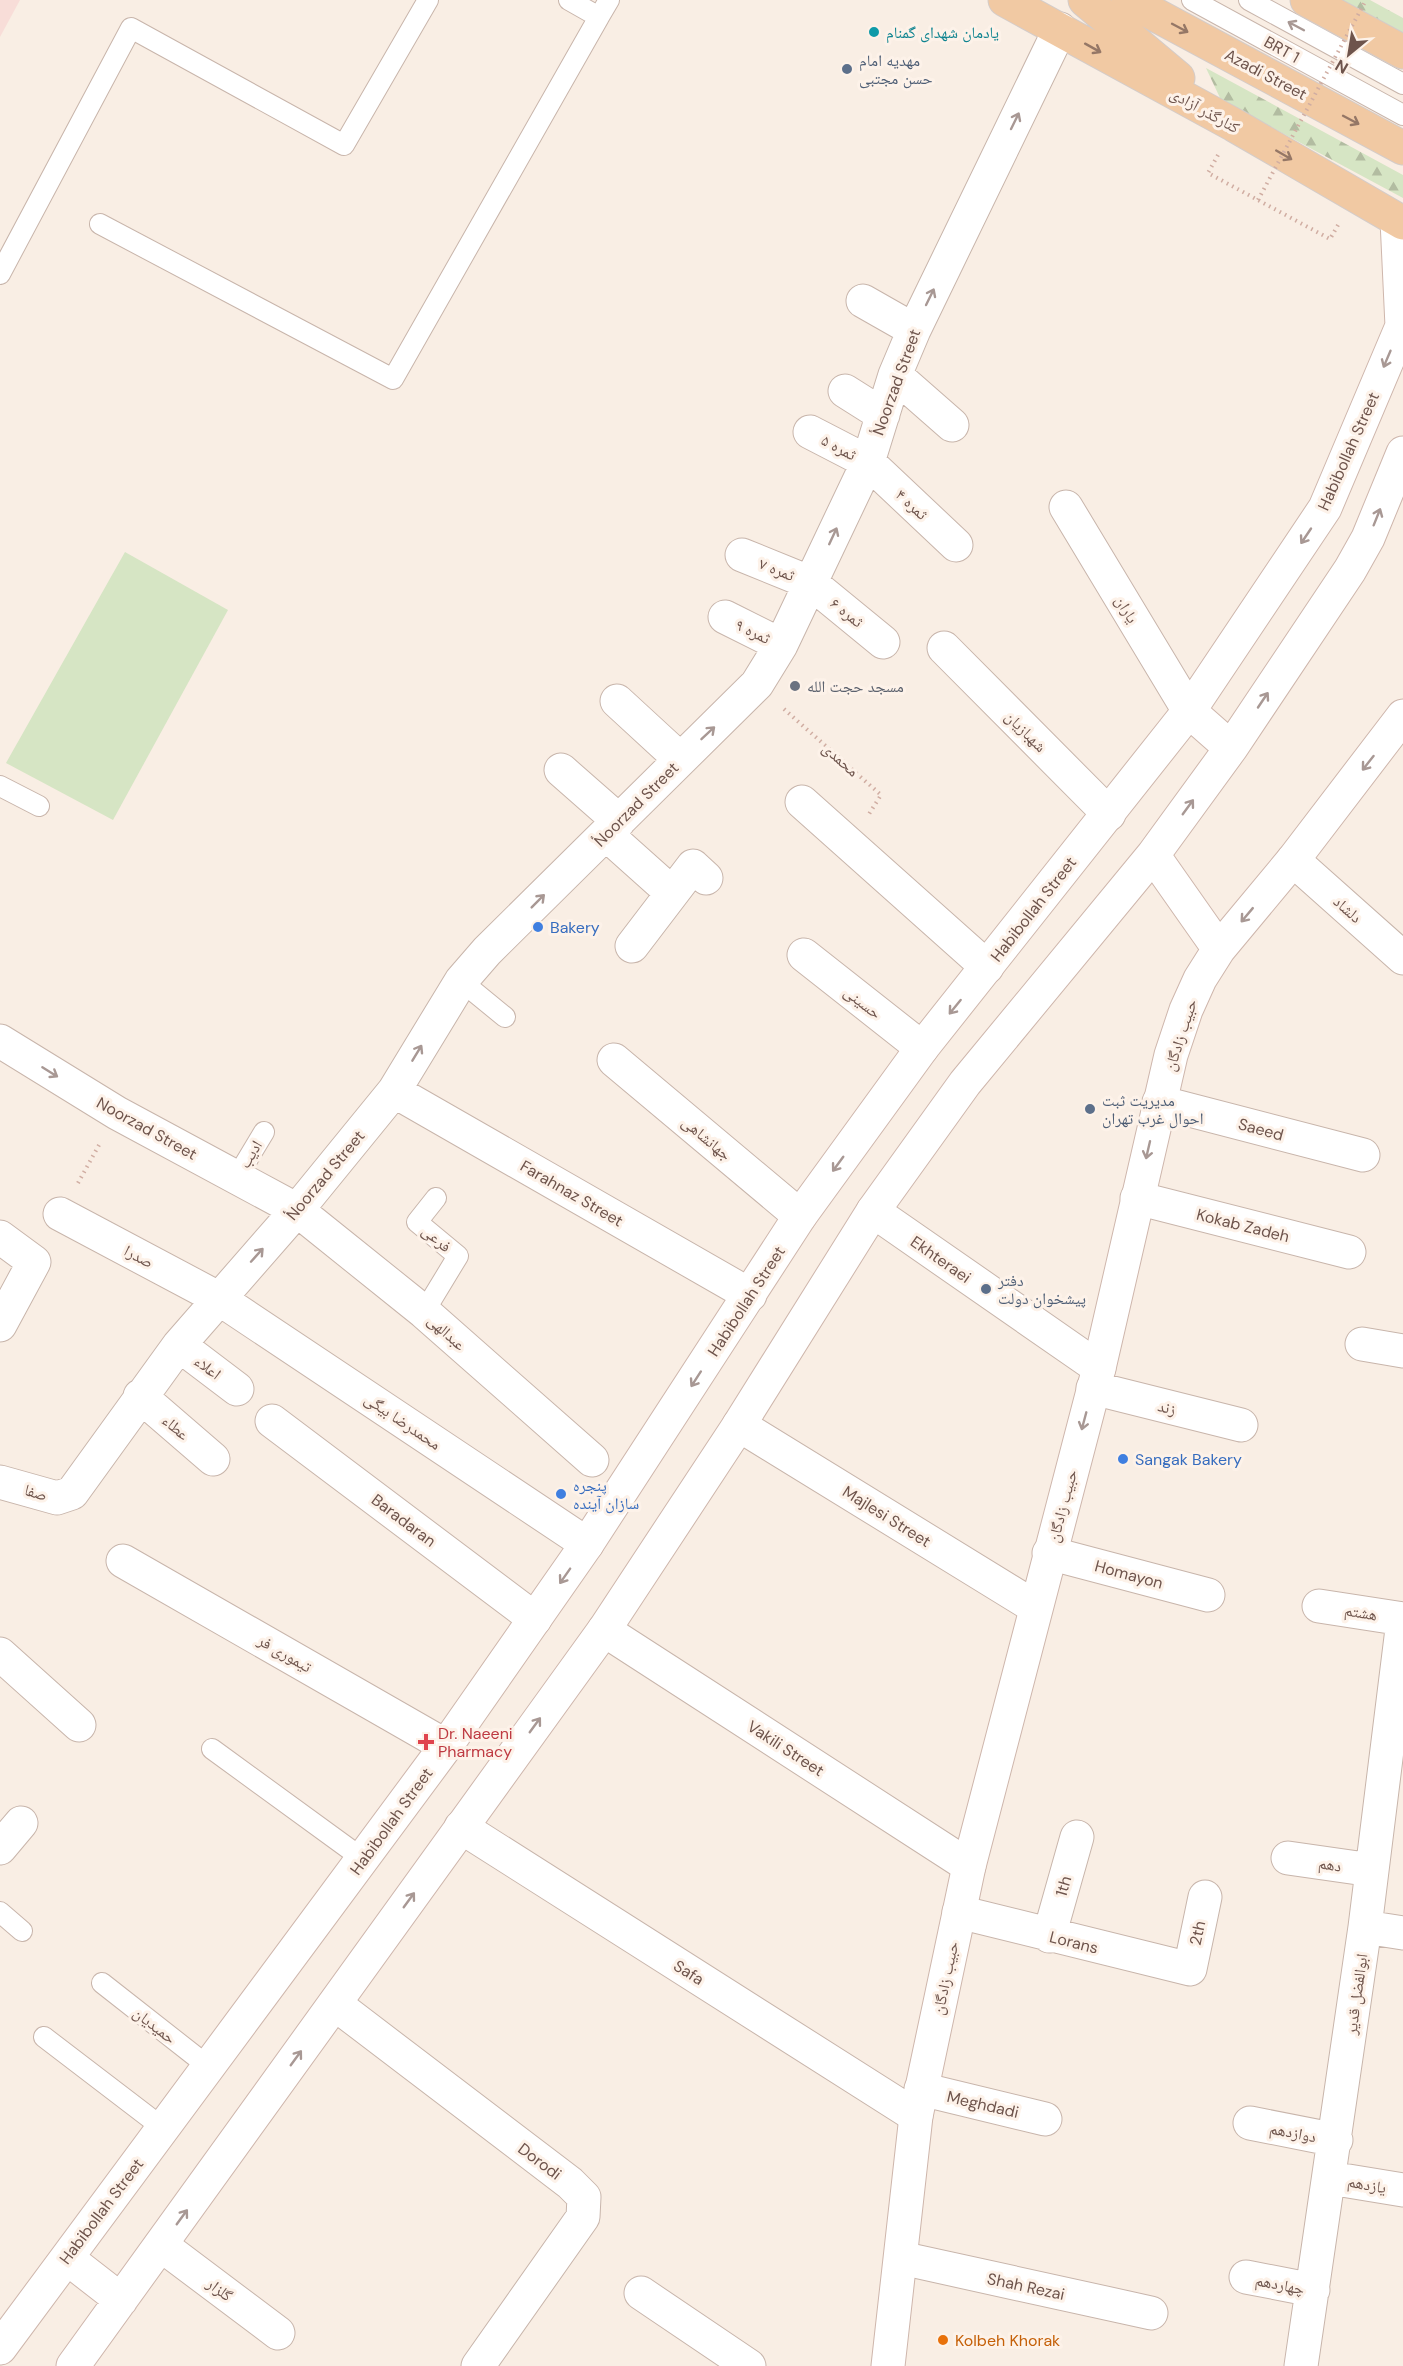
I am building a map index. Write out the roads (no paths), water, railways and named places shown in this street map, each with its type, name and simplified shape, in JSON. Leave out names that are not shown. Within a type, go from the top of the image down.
[{"type":"main road","name":"کنارگذر آزادی","points":[[1005,0],[1234,125],[1400,221]]},
{"type":"main road","points":[[1085,0],[1234,125]]},
{"type":"main road","name":"Azadi Street","points":[[1128,0],[1403,148]]},
{"type":"main road","points":[[1307,0],[1403,52]]},
{"type":"street","name":"ٔNoorzad Street","points":[[72,1492],[179,1345],[297,1210],[394,1091],[460,981],[487,951],[757,684],[781,645],[868,462],[895,375],[914,330],[1060,29]]},
{"type":"street","name":"Habibollah Street","points":[[0,2348],[446,1746],[587,1544],[800,1216],[922,1048],[1189,711],[1325,508],[1402,325],[1400,221]]},
{"type":"street","points":[[863,301],[914,330]]},
{"type":"street","points":[[895,375],[952,425]]},
{"type":"street","points":[[845,391],[883,415]]},
{"type":"street","name":"ثمره ۵","points":[[810,432],[868,462]]},
{"type":"street","points":[[74,2366],[604,1630],[739,1425],[873,1211],[965,1083],[1153,855],[1231,748],[1350,570],[1368,538],[1403,453]]},
{"type":"street","name":"ثمره ۴","points":[[868,462],[956,545]]},
{"type":"street","name":"یاران","points":[[1066,507],[1189,711],[1231,748]]},
{"type":"street","name":"ثمره ۷","points":[[742,555],[811,583]]},
{"type":"street","name":"ثمره ۶","points":[[811,583],[883,642]]},
{"type":"street","name":"ثمره ۹","points":[[725,618],[781,645]]},
{"type":"street","name":"شهبازیان","points":[[944,648],[1109,814]]},
{"type":"street","points":[[617,701],[680,759]]},
{"type":"street","name":"حبیب زادگان","points":[[888,2366],[918,2102],[969,1866],[1096,1378],[1159,1102],[1186,1010],[1200,979],[1219,949],[1293,860],[1403,716]]},
{"type":"street","points":[[561,770],[672,893]]},
{"type":"street","points":[[802,802],[987,967]]},
{"type":"street","points":[[1153,855],[1219,949]]},
{"type":"street","name":"دلشاد","points":[[1293,860],[1403,958]]},
{"type":"street","points":[[632,946],[693,866],[706,878]]},
{"type":"street","name":"حسینی","points":[[804,956],[922,1048]]},
{"type":"street","name":"Noorzad Street","points":[[0,1041],[117,1113],[297,1210]]},
{"type":"street","name":"جهانشاهی","points":[[614,1060],[800,1216]]},
{"type":"street","name":"Farahnaz Street","points":[[394,1091],[750,1295]]},
{"type":"street","name":"Saeed","points":[[1159,1102],[1363,1155]]},
{"type":"street","name":"Kokab Zadeh","points":[[1137,1198],[1349,1252]]},
{"type":"street","name":"عبدالهی","points":[[297,1210],[424,1312],[592,1460]]},
{"type":"street","name":"Ekhteraei","points":[[873,1211],[1096,1378]]},
{"type":"street","name":"صدرا","points":[[60,1214],[218,1298]]},
{"type":"street","points":[[0,1237],[34,1262],[0,1325]]},
{"type":"street","name":"محمدرضا بیگی","points":[[218,1298],[587,1544]]},
{"type":"street","points":[[1362,1344],[1403,1351]]},
{"type":"street","name":"اعلاء","points":[[179,1345],[237,1389]]},
{"type":"street","name":"زند","points":[[1096,1378],[1241,1425]]},
{"type":"street","name":"عطاء","points":[[140,1396],[213,1459]]},
{"type":"street","name":"Baradaran","points":[[272,1421],[535,1619]]},
{"type":"street","name":"Majlesi Street","points":[[739,1425],[1035,1607]]},
{"type":"street","name":"صفا","points":[[0,1482],[57,1498],[72,1492]]},
{"type":"street","name":"Homayon","points":[[1049,1553],[1208,1594]]},
{"type":"street","name":"تیموری فر","points":[[123,1561],[446,1746]]},
{"type":"street","name":"هشتم","points":[[1320,1606],[1403,1620]]},
{"type":"street","name":"ابوالفضل قدیر","points":[[1301,2366],[1336,2140],[1401,1662],[1403,1620]]},
{"type":"street","name":"Vakili Street","points":[[604,1630],[969,1866]]},
{"type":"street","points":[[0,1654],[79,1725]]},
{"type":"street","points":[[0,1848],[21,1823]]},
{"type":"street","name":"Safa","points":[[461,1827],[918,2102]]},
{"type":"street","name":"1th","points":[[1049,1936],[1077,1837]]},
{"type":"street","name":"دهم","points":[[1288,1858],[1372,1870]]},
{"type":"street","name":"2th","points":[[1190,1969],[1205,1897]]},
{"type":"street","name":"Lorans","points":[[959,1912],[1190,1969]]},
{"type":"street","points":[[1365,1927],[1403,1933]]},
{"type":"street","name":"Dorodi","points":[[335,2004],[570,2183],[584,2197],[583,2217],[478,2366]]},
{"type":"street","name":"Meghdadi","points":[[918,2102],[1045,2119]]},
{"type":"street","name":"دوازدهم","points":[[1250,2123],[1336,2140]]},
{"type":"street","name":"یازدهم","points":[[1330,2178],[1403,2190]]},
{"type":"street","name":"گلزار","points":[[161,2246],[278,2333]]},
{"type":"street","points":[[67,2258],[122,2300]]},
{"type":"street","name":"Shah Rezai","points":[[901,2258],[1151,2313]]},
{"type":"street","name":"چهاردهم","points":[[1246,2277],[1314,2290]]},
{"type":"street","points":[[641,2293],[749,2366]]},
{"type":"lane","points":[[0,274],[131,28],[344,145],[428,0]]},
{"type":"lane","points":[[100,224],[393,379],[604,9],[569,0]]},
{"type":"lane","name":"BRT 1","points":[[1192,0],[1403,115]]},
{"type":"lane","name":"BRT 1","points":[[1249,0],[1403,84]]},
{"type":"lane","points":[[0,786],[39,806]]},
{"type":"lane","points":[[460,981],[505,1017]]},
{"type":"lane","name":"ادیب","points":[[237,1177],[264,1131]]},
{"type":"lane","name":"فرعی","points":[[424,1312],[458,1256],[417,1222],[436,1198]]},
{"type":"lane","points":[[212,1749],[363,1859]]},
{"type":"lane","points":[[0,1912],[22,1931]]},
{"type":"lane","name":"حمیدیان","points":[[102,1983],[209,2067]]},
{"type":"lane","points":[[45,2037],[163,2128]]},
{"type":"place","name":"یادمان شهدای گمنام","points":[[874,32]]},
{"type":"place","name":"مهدیه امام حسن مجتبی","points":[[847,69]]},
{"type":"place","name":"مسجد حجت الله","points":[[795,686]]},
{"type":"place","name":"Bakery","points":[[538,927]]},
{"type":"place","name":"مدیریت ثبت احوال غرب تهران","points":[[1090,1109]]},
{"type":"place","name":"دفتر پیشخوان دولت","points":[[986,1289]]},
{"type":"place","name":"Sangak Bakery","points":[[1123,1459]]},
{"type":"place","name":"پنجره سازان آینده","points":[[561,1494]]},
{"type":"place","name":"Dr. Naeeni Pharmacy","points":[[426,1742]]},
{"type":"place","name":"Kolbeh Khorak","points":[[943,2340]]}]
